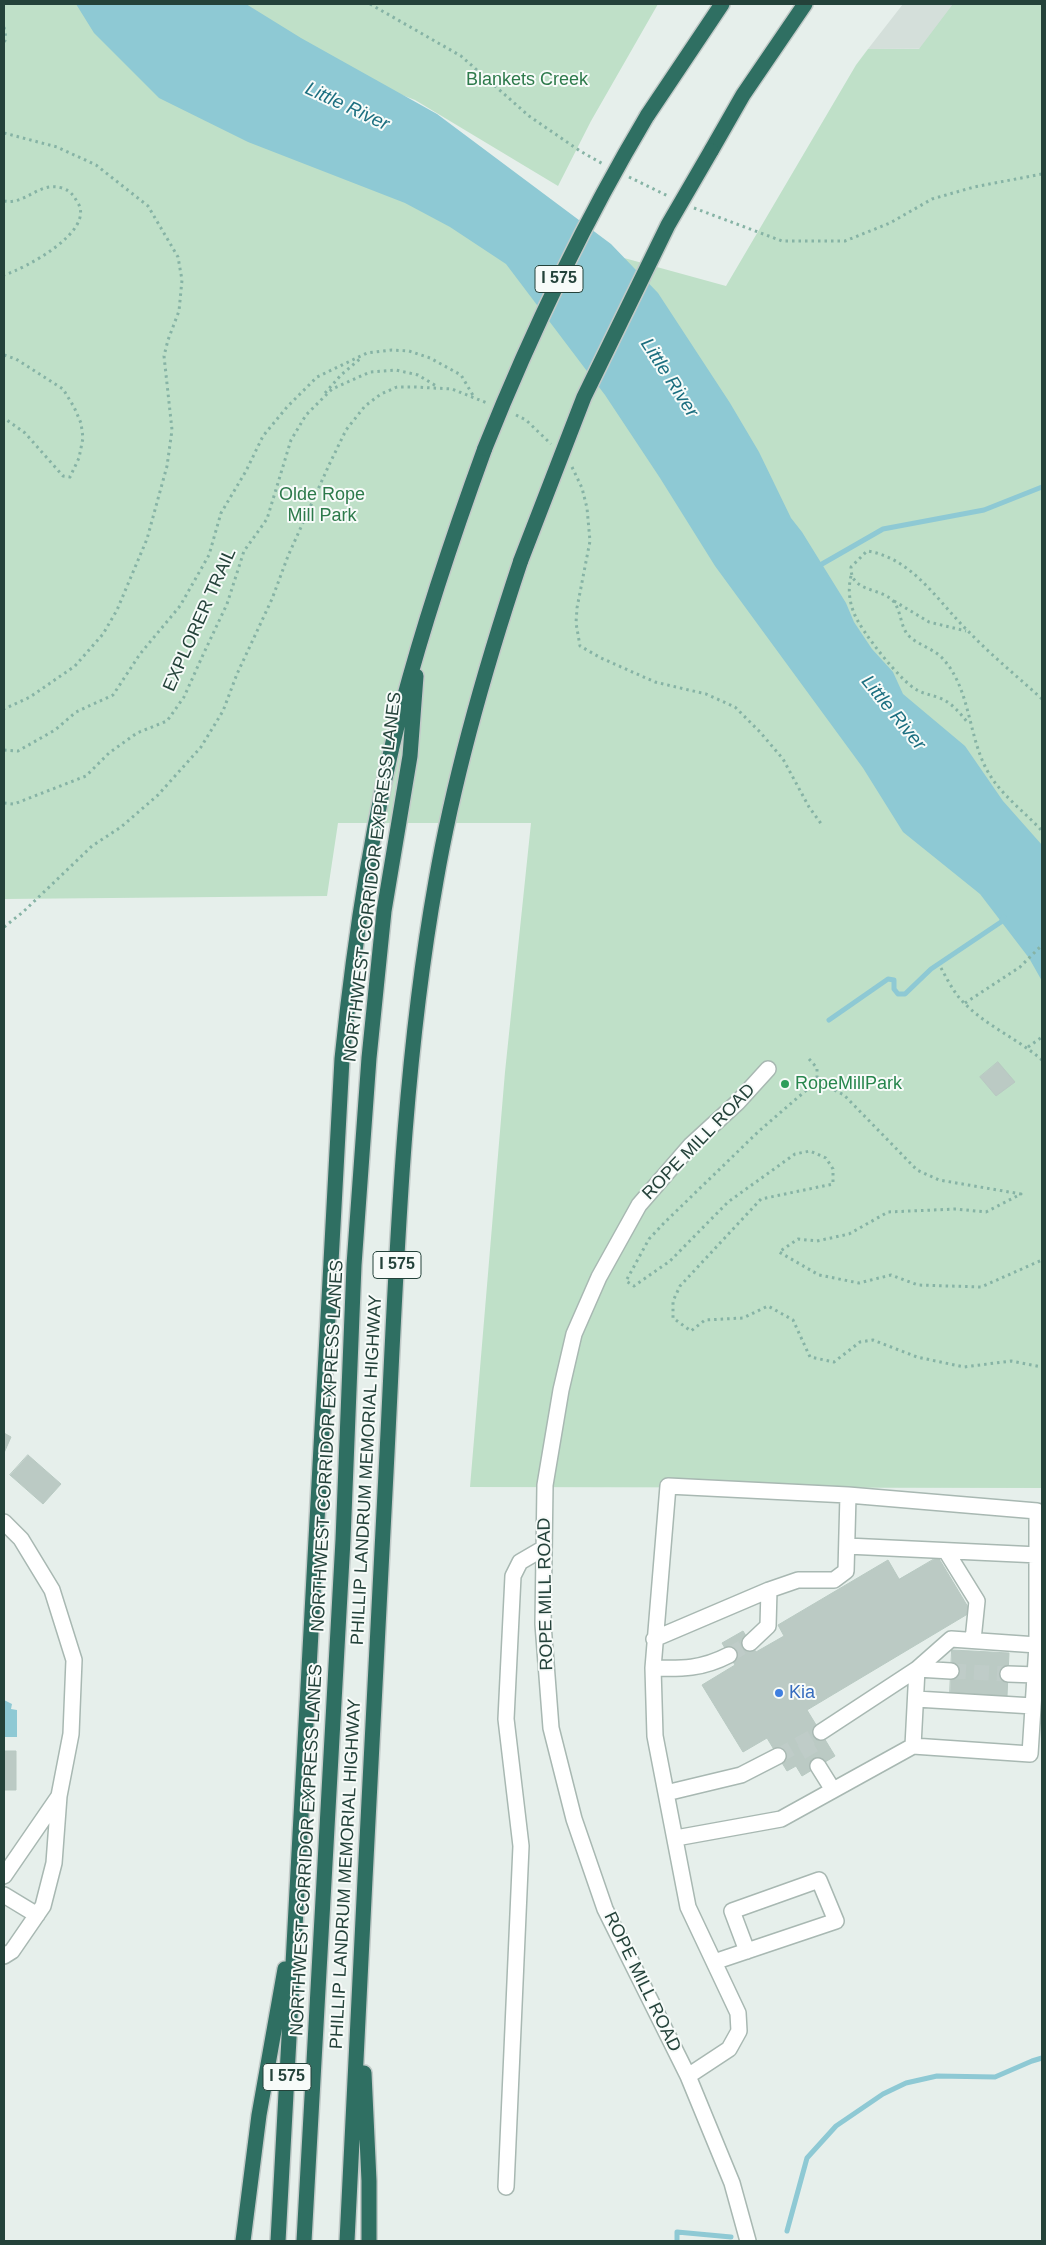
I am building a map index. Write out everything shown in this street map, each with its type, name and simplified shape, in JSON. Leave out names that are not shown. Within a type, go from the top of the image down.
[{"type":"highway","name":"I 575","points":[[278,2241],[342,1060],[359,921],[369,861],[391,753],[416,655],[461,514],[508,391],[562,273],[620,161],[647,116],[722,4]]},
{"type":"highway","name":"PHILLIP LANDRUM MEMORIAL HIGHWAY","points":[[347,2241],[398,1243],[411,1067],[421,973],[453,793],[488,661],[521,560],[584,397],[668,226],[743,95],[805,4]]},
{"type":"highway","name":"NORTHWEST CORRIDOR EXPRESS LANES","points":[[304,2241],[341,1579],[354,1266],[368,1068],[384,911],[410,756],[416,703],[416,655]]},
{"type":"highway","points":[[243,2241],[259,2116],[296,1913]]},
{"type":"highway","points":[[360,1983],[369,2180],[369,2241]]},
{"type":"street","name":"ROPE MILL ROAD","points":[[748,2241],[732,2183],[688,2076],[605,1909],[574,1820],[551,1728],[542,1624],[545,1485],[561,1390],[574,1334],[599,1277],[638,1205],[691,1145],[738,1102],[768,1069]]},
{"type":"street","points":[[676,1838],[780,1819],[913,1746],[1030,1754],[1037,1645],[1039,1554],[1037,1510],[848,1495],[668,1486],[652,1668],[655,1736],[688,1907],[738,2013],[739,2030],[729,2049],[688,2076]]},
{"type":"street","points":[[654,1640],[769,1590],[798,1580],[834,1580],[846,1571],[848,1495]]},
{"type":"street","points":[[4,1522],[21,1538],[52,1590],[74,1660],[71,1734],[58,1796],[54,1863],[43,1906],[12,1951],[4,1956]]},
{"type":"street","points":[[847,1546],[1039,1554]]},
{"type":"street","points":[[506,2187],[521,1846],[506,1719],[513,1576],[520,1562],[544,1548]]},
{"type":"street","points":[[946,1551],[977,1601],[973,1640]]},
{"type":"street","points":[[750,1643],[768,1626],[769,1590]]},
{"type":"street","points":[[821,1732],[917,1669],[951,1639],[1037,1645]]},
{"type":"street","points":[[652,1668],[690,1669],[717,1661],[729,1655]]},
{"type":"street","points":[[917,1669],[951,1671]]},
{"type":"street","points":[[913,1746],[917,1669]]},
{"type":"street","points":[[1008,1674],[1036,1675]]},
{"type":"street","points":[[916,1700],[1034,1706]]},
{"type":"street","points":[[666,1793],[741,1775],[778,1756]]},
{"type":"street","points":[[818,1766],[834,1790]]},
{"type":"street","points":[[4,1876],[58,1796]]},
{"type":"street","points":[[714,1962],[747,1951],[836,1921],[820,1880],[732,1911],[747,1951]]},
{"type":"street","points":[[4,1896],[37,1915]]},
{"type":"path","points":[[4,27],[6,38],[4,43]]},
{"type":"path","points":[[4,133],[57,147],[96,165],[148,206],[178,257],[182,280],[179,311],[164,356],[172,430],[167,466],[147,539],[117,610],[103,634],[75,666],[30,697],[4,709]]},
{"type":"path","points":[[4,201],[23,199],[36,190],[60,187],[71,192],[80,207],[80,217],[66,239],[35,261],[4,275]]},
{"type":"path","name":"EXPLORER TRAIL","points":[[4,750],[18,751],[55,730],[76,712],[113,695],[140,654],[184,597],[209,555],[221,513],[264,436],[286,407],[317,377],[368,353],[392,350],[409,351],[430,358],[461,375],[474,398]]},
{"type":"path","points":[[319,402],[341,375],[368,353]]},
{"type":"path","points":[[4,355],[16,359],[63,390],[74,406],[81,423],[83,438],[79,458],[70,477],[63,476],[25,433],[4,418]]},
{"type":"path","name":"EXPLORER TRAIL","points":[[4,803],[14,804],[86,776],[109,753],[137,733],[167,721],[184,697],[227,604],[244,551],[267,519],[292,440],[306,415],[332,389],[370,372],[396,370],[418,375],[439,387]]},
{"type":"path","points":[[4,927],[23,912],[92,846],[121,827],[158,794],[200,747],[223,711],[237,674],[272,599],[288,556],[329,465],[346,430],[365,406],[381,394],[397,388],[439,387],[452,389],[494,405]]},
{"type":"path","points":[[510,412],[526,420],[557,450]]},
{"type":"path","points":[[570,464],[582,488],[587,508],[590,541],[577,615],[580,646],[601,658],[655,682],[706,694],[735,707],[760,732],[783,760],[808,807],[822,825]]},
{"type":"path","points":[[863,545],[867,551],[880,553],[925,582],[968,631],[1042,699]]},
{"type":"path","points":[[867,551],[851,567],[848,586],[854,614],[884,657],[906,682],[918,690],[942,698],[957,709],[970,726]]},
{"type":"path","points":[[851,575],[855,581],[868,590],[894,601],[929,622],[968,631]]},
{"type":"path","points":[[894,601],[902,616],[904,629],[909,636],[939,655],[960,684],[970,726],[988,772],[1000,788],[1042,831]]},
{"type":"path","points":[[965,1003],[1020,967],[1042,945]]},
{"type":"path","points":[[941,968],[965,1003],[980,1016],[1028,1047],[1042,1060]]},
{"type":"path","points":[[1028,1047],[1042,1036]]},
{"type":"path","points":[[809,1059],[817,1068],[817,1081],[759,1131],[664,1223],[649,1239],[626,1281],[634,1286],[670,1261],[728,1202],[794,1154],[810,1151],[826,1158],[833,1169],[833,1184],[761,1199],[680,1286],[673,1300],[673,1318],[690,1331],[705,1320],[744,1318],[768,1306],[793,1320],[810,1357],[834,1362],[860,1342],[873,1340],[917,1357],[964,1367],[1011,1361],[1042,1367]]},
{"type":"path","points":[[817,1081],[844,1095],[917,1170],[939,1180],[1021,1194],[986,1212],[956,1209],[888,1212],[849,1234],[817,1241],[798,1239],[779,1252],[819,1275],[859,1284],[891,1275],[918,1284],[981,1287],[1042,1260]]},
{"type":"shaded area","points":[[903,4],[1042,4],[1042,48],[868,49]]},
{"type":"green space","name":"Olde Rope Mill Park","points":[[4,4],[94,4],[453,211],[726,286],[856,65],[868,49],[919,49],[953,4],[1042,4],[1042,1488],[470,1487],[505,1072],[531,823],[338,823],[327,896],[4,899]]},
{"type":"green space","name":"Blankets Creek","points":[[217,4],[658,4],[591,121],[558,186],[415,100],[274,46]]},
{"type":"water","name":"Little River","points":[[76,4],[246,4],[301,38],[437,114],[611,244],[658,293],[730,403],[759,452],[791,518],[802,532],[846,603],[854,622],[872,649],[893,672],[903,694],[965,746],[1003,801],[1042,845],[1042,981],[1029,958],[980,894],[903,832],[863,768],[715,566],[605,395],[506,264],[450,227],[405,203],[248,142],[159,98],[94,33]]},
{"type":"water","points":[[4,1700],[12,1704],[11,1709],[17,1710],[17,1737],[4,1737]]},
{"type":"building","points":[[998,1062],[1015,1082],[996,1096],[980,1077]]},
{"type":"building","points":[[4,1433],[11,1437],[4,1453]]},
{"type":"building","points":[[28,1455],[61,1484],[43,1504],[10,1475]]},
{"type":"building","points":[[938,1557],[971,1612],[807,1710],[835,1756],[802,1776],[796,1766],[787,1771],[767,1738],[743,1752],[702,1685],[735,1665],[722,1643],[743,1631],[756,1652],[784,1636],[778,1625],[888,1560],[899,1579]]},
{"type":"building","points":[[952,1650],[1009,1653],[1007,1696],[950,1694]]},
{"type":"building","points":[[4,1751],[16,1751],[16,1790],[4,1790]]},
{"type":"waterway","points":[[822,564],[883,529],[984,510],[1042,487]]},
{"type":"waterway","points":[[829,1020],[888,979],[894,980],[894,989],[898,994],[905,994],[931,969],[1001,922],[1004,917]]},
{"type":"waterway","points":[[787,2231],[807,2158],[836,2126],[883,2094],[906,2083],[937,2076],[995,2077],[1042,2058]]},
{"type":"waterway","points":[[677,2241],[677,2232],[731,2237]]},
{"type":"tunnel","points":[[729,1655],[750,1643]]},
{"type":"tunnel","points":[[951,1671],[1008,1674]]},
{"type":"tunnel","points":[[778,1756],[821,1732]]},
{"type":"tunnel","points":[[804,1742],[818,1766]]},
{"type":"place","name":"RopeMillPark","points":[[785,1084]]},
{"type":"place","name":"Kia","points":[[779,1693]]}]
